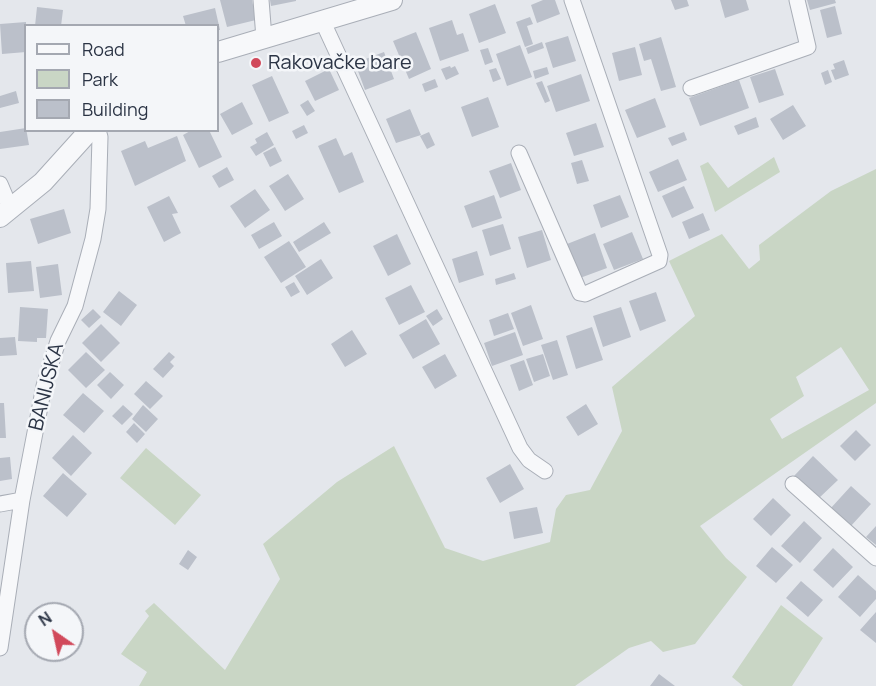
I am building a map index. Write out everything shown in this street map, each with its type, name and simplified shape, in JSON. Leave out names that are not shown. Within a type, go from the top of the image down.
[{"type":"street","points":[[261,0],[264,39]]},
{"type":"street","points":[[219,52],[392,0]]},
{"type":"street","points":[[519,153],[580,293],[585,294],[659,261],[660,255],[572,0]]},
{"type":"street","points":[[691,88],[808,47],[796,0]]},
{"type":"street","points":[[322,20],[520,448],[529,460],[545,471]]},
{"type":"street","points":[[0,184],[6,213],[44,182],[88,132]]},
{"type":"street","name":"BANIJSKA","points":[[0,648],[22,500],[50,364],[75,306],[93,239],[98,209],[98,132]]},
{"type":"street","points":[[794,484],[876,558]]},
{"type":"street","points":[[0,504],[22,500]]},
{"type":"green space","points":[[774,157],[780,172],[715,212],[700,166],[708,162],[728,188]]},
{"type":"green space","points":[[876,169],[876,403],[700,526],[726,558],[747,577],[695,644],[663,652],[651,641],[629,648],[575,686],[139,686],[147,672],[121,654],[149,616],[145,611],[154,603],[225,670],[280,579],[263,544],[337,482],[394,446],[445,548],[483,561],[550,542],[556,509],[566,495],[590,490],[622,431],[612,387],[695,316],[669,261],[722,234],[749,269],[760,260],[759,245],[831,191]],"holes":[[[841,347],[869,390],[782,439],[770,419],[804,396],[796,377]]]},
{"type":"green space","points":[[146,448],[201,495],[175,525],[120,478]]},
{"type":"green space","points":[[781,605],[823,638],[792,686],[743,686],[732,677]]},
{"type":"building","points":[[220,0],[252,0],[256,20],[227,27]]},
{"type":"building","points":[[270,0],[296,0],[296,1],[271,6]]},
{"type":"building","points":[[543,0],[555,0],[560,14],[537,23],[531,5]]},
{"type":"building","points":[[671,0],[687,0],[689,6],[675,10]]},
{"type":"building","points":[[720,0],[746,0],[749,10],[725,18]]},
{"type":"building","points":[[807,0],[835,0],[836,3],[810,10]]},
{"type":"building","points":[[495,4],[506,33],[479,43],[469,14]]},
{"type":"building","points":[[835,6],[842,34],[827,38],[820,10]]},
{"type":"building","points":[[37,7],[63,10],[61,24],[35,24]]},
{"type":"building","points":[[215,8],[219,24],[185,24],[183,16]]},
{"type":"building","points":[[530,17],[533,24],[527,26],[533,44],[525,47],[516,22]]},
{"type":"building","points":[[452,20],[457,35],[463,33],[469,51],[440,61],[429,28]]},
{"type":"building","points":[[26,22],[24,24],[24,52],[2,54],[0,24]]},
{"type":"building","points":[[416,32],[431,69],[409,79],[393,41]]},
{"type":"building","points":[[568,36],[576,61],[553,68],[545,43]]},
{"type":"building","points":[[661,37],[676,87],[661,91],[651,59],[644,61],[639,44]]},
{"type":"building","points":[[542,42],[544,48],[528,54],[526,48]]},
{"type":"building","points":[[520,45],[532,77],[507,86],[496,54]]},
{"type":"building","points":[[635,47],[642,75],[619,81],[612,53]]},
{"type":"building","points":[[488,48],[493,62],[485,65],[480,50]]},
{"type":"building","points":[[384,52],[394,79],[365,90],[355,63]]},
{"type":"building","points":[[844,60],[849,75],[835,80],[831,70],[835,69],[833,64]]},
{"type":"building","points":[[450,66],[451,68],[455,66],[459,74],[446,80],[441,69]]},
{"type":"building","points":[[547,67],[549,74],[535,79],[533,71]]},
{"type":"building","points":[[496,68],[501,79],[493,82],[489,70]]},
{"type":"building","points":[[329,69],[339,90],[315,101],[305,81]]},
{"type":"building","points":[[775,69],[784,95],[759,103],[750,77]]},
{"type":"building","points":[[828,70],[832,82],[825,85],[821,73]]},
{"type":"building","points":[[581,74],[590,101],[556,112],[547,86]]},
{"type":"building","points":[[272,76],[289,113],[269,122],[252,85]]},
{"type":"building","points":[[435,79],[438,87],[425,92],[422,84]]},
{"type":"building","points":[[739,80],[749,108],[700,126],[689,98]]},
{"type":"building","points":[[542,81],[550,101],[545,103],[536,83]]},
{"type":"building","points":[[16,91],[19,103],[0,108],[0,96]]},
{"type":"building","points":[[488,97],[499,127],[472,137],[461,107]]},
{"type":"building","points":[[655,98],[666,127],[637,138],[625,110]]},
{"type":"building","points":[[308,100],[315,111],[307,116],[300,105]]},
{"type":"building","points":[[242,102],[253,124],[232,135],[220,114]]},
{"type":"building","points":[[793,105],[806,126],[783,140],[770,119]]},
{"type":"building","points":[[410,109],[421,135],[396,143],[386,119]]},
{"type":"building","points":[[756,117],[759,127],[738,135],[734,126]]},
{"type":"building","points":[[596,123],[604,147],[574,156],[566,133]]},
{"type":"building","points":[[304,125],[308,133],[296,139],[292,131]]},
{"type":"building","points":[[24,128],[29,145],[0,149],[0,132]]},
{"type":"building","points":[[188,132],[210,132],[222,157],[199,168],[183,135]]},
{"type":"building","points":[[267,132],[274,145],[256,156],[250,147],[257,143],[255,139]]},
{"type":"building","points":[[429,132],[435,145],[427,149],[420,136]]},
{"type":"building","points":[[684,132],[687,140],[672,146],[668,138]]},
{"type":"building","points":[[177,136],[186,161],[135,186],[121,151],[145,141],[148,148]]},
{"type":"building","points":[[336,138],[344,156],[352,152],[364,182],[339,193],[318,146]]},
{"type":"building","points":[[275,147],[282,161],[270,167],[263,153]]},
{"type":"building","points":[[678,159],[687,180],[658,192],[649,172]]},
{"type":"building","points":[[582,160],[589,181],[577,184],[571,163]]},
{"type":"building","points":[[511,163],[521,190],[500,198],[489,171]]},
{"type":"building","points":[[227,167],[234,180],[219,188],[212,176]]},
{"type":"building","points":[[288,174],[304,199],[285,211],[269,186]]},
{"type":"building","points":[[684,186],[694,208],[672,218],[662,196]]},
{"type":"building","points":[[255,189],[270,210],[245,228],[230,206]]},
{"type":"building","points":[[494,195],[502,218],[472,228],[464,206]]},
{"type":"building","points":[[620,195],[629,217],[601,228],[593,205]]},
{"type":"building","points":[[169,196],[178,213],[172,214],[181,233],[164,242],[147,207]]},
{"type":"building","points":[[64,209],[71,233],[38,244],[30,219]]},
{"type":"building","points":[[703,213],[710,230],[689,239],[682,222]]},
{"type":"building","points":[[274,222],[282,236],[259,249],[251,235]]},
{"type":"building","points":[[324,222],[331,233],[299,252],[293,242]]},
{"type":"building","points":[[503,224],[511,249],[490,256],[482,230]]},
{"type":"building","points":[[542,230],[551,260],[527,268],[518,237]]},
{"type":"building","points":[[632,232],[643,259],[614,270],[603,244]]},
{"type":"building","points":[[595,233],[607,268],[580,278],[567,244]]},
{"type":"building","points":[[397,234],[411,264],[388,276],[373,246]]},
{"type":"building","points":[[289,241],[306,267],[281,283],[264,257]]},
{"type":"building","points":[[477,251],[484,275],[459,283],[452,259]]},
{"type":"building","points":[[321,259],[333,278],[307,295],[295,276]]},
{"type":"building","points":[[31,261],[34,291],[8,293],[6,263]]},
{"type":"building","points":[[58,264],[62,295],[40,298],[36,267]]},
{"type":"building","points":[[514,273],[516,279],[496,285],[495,279]]},
{"type":"building","points":[[294,282],[300,292],[291,297],[285,287]]},
{"type":"building","points":[[411,285],[425,312],[399,325],[385,298]]},
{"type":"building","points":[[119,291],[137,305],[121,326],[103,312]]},
{"type":"building","points":[[656,292],[666,321],[640,331],[629,301]]},
{"type":"building","points":[[531,305],[543,339],[523,346],[511,313]]},
{"type":"building","points":[[20,307],[48,309],[46,338],[37,338],[37,342],[18,341]]},
{"type":"building","points":[[621,307],[631,337],[603,347],[593,316]]},
{"type":"building","points":[[93,309],[101,317],[89,328],[81,320]]},
{"type":"building","points":[[437,309],[443,319],[433,326],[426,316]]},
{"type":"building","points":[[508,313],[514,329],[494,336],[489,320]]},
{"type":"building","points":[[426,319],[440,344],[413,359],[399,335]]},
{"type":"building","points":[[101,324],[120,343],[101,362],[82,343]]},
{"type":"building","points":[[592,327],[603,360],[576,369],[566,336]]},
{"type":"building","points":[[352,330],[367,354],[345,367],[331,344]]},
{"type":"building","points":[[515,332],[523,355],[492,366],[484,343]]},
{"type":"building","points":[[15,337],[17,355],[0,356],[0,338]]},
{"type":"building","points":[[557,340],[568,375],[553,380],[541,345]]},
{"type":"building","points":[[86,352],[105,370],[86,388],[68,370]]},
{"type":"building","points":[[169,352],[175,357],[170,362],[174,366],[163,378],[153,369]]},
{"type":"building","points":[[445,354],[457,376],[435,389],[422,367]]},
{"type":"building","points":[[543,354],[550,376],[534,382],[526,359]]},
{"type":"building","points":[[524,360],[533,385],[519,391],[510,365]]},
{"type":"building","points":[[110,372],[124,385],[111,399],[97,385]]},
{"type":"building","points":[[146,381],[163,396],[150,409],[134,394]]},
{"type":"building","points":[[83,393],[104,411],[84,433],[63,415]]},
{"type":"building","points":[[0,403],[4,403],[6,438],[0,438]]},
{"type":"building","points":[[586,404],[598,424],[578,436],[566,417]]},
{"type":"building","points":[[123,405],[133,414],[122,425],[112,416]]},
{"type":"building","points":[[143,405],[158,419],[146,432],[132,419]]},
{"type":"building","points":[[134,423],[145,434],[137,443],[126,432]]},
{"type":"building","points":[[856,430],[871,445],[855,461],[840,446]]},
{"type":"building","points":[[73,435],[92,453],[71,476],[52,458]]},
{"type":"building","points":[[813,456],[838,480],[818,499],[794,476]]},
{"type":"building","points":[[10,457],[12,479],[0,481],[0,458]]},
{"type":"building","points":[[510,464],[524,489],[500,503],[486,478]]},
{"type":"building","points":[[63,473],[87,494],[67,517],[43,496]]},
{"type":"building","points":[[851,486],[871,504],[850,527],[830,509]]},
{"type":"building","points":[[773,498],[791,515],[771,536],[753,519]]},
{"type":"building","points":[[537,507],[543,533],[514,539],[509,512]]},
{"type":"building","points":[[804,521],[822,538],[800,563],[781,546]]},
{"type":"building","points":[[876,526],[876,545],[866,537]]},
{"type":"building","points":[[772,547],[793,565],[776,583],[756,566]]},
{"type":"building","points":[[833,548],[853,567],[833,588],[813,570]]},
{"type":"building","points":[[188,550],[197,557],[188,570],[179,564]]},
{"type":"building","points":[[858,575],[876,591],[876,599],[860,617],[838,597]]},
{"type":"building","points":[[801,581],[823,600],[808,617],[786,598]]},
{"type":"building","points":[[876,612],[876,643],[860,630]]},
{"type":"building","points":[[659,674],[675,686],[650,686]]},
{"type":"place","name":"Rakovačke bare","points":[[256,63]]}]
